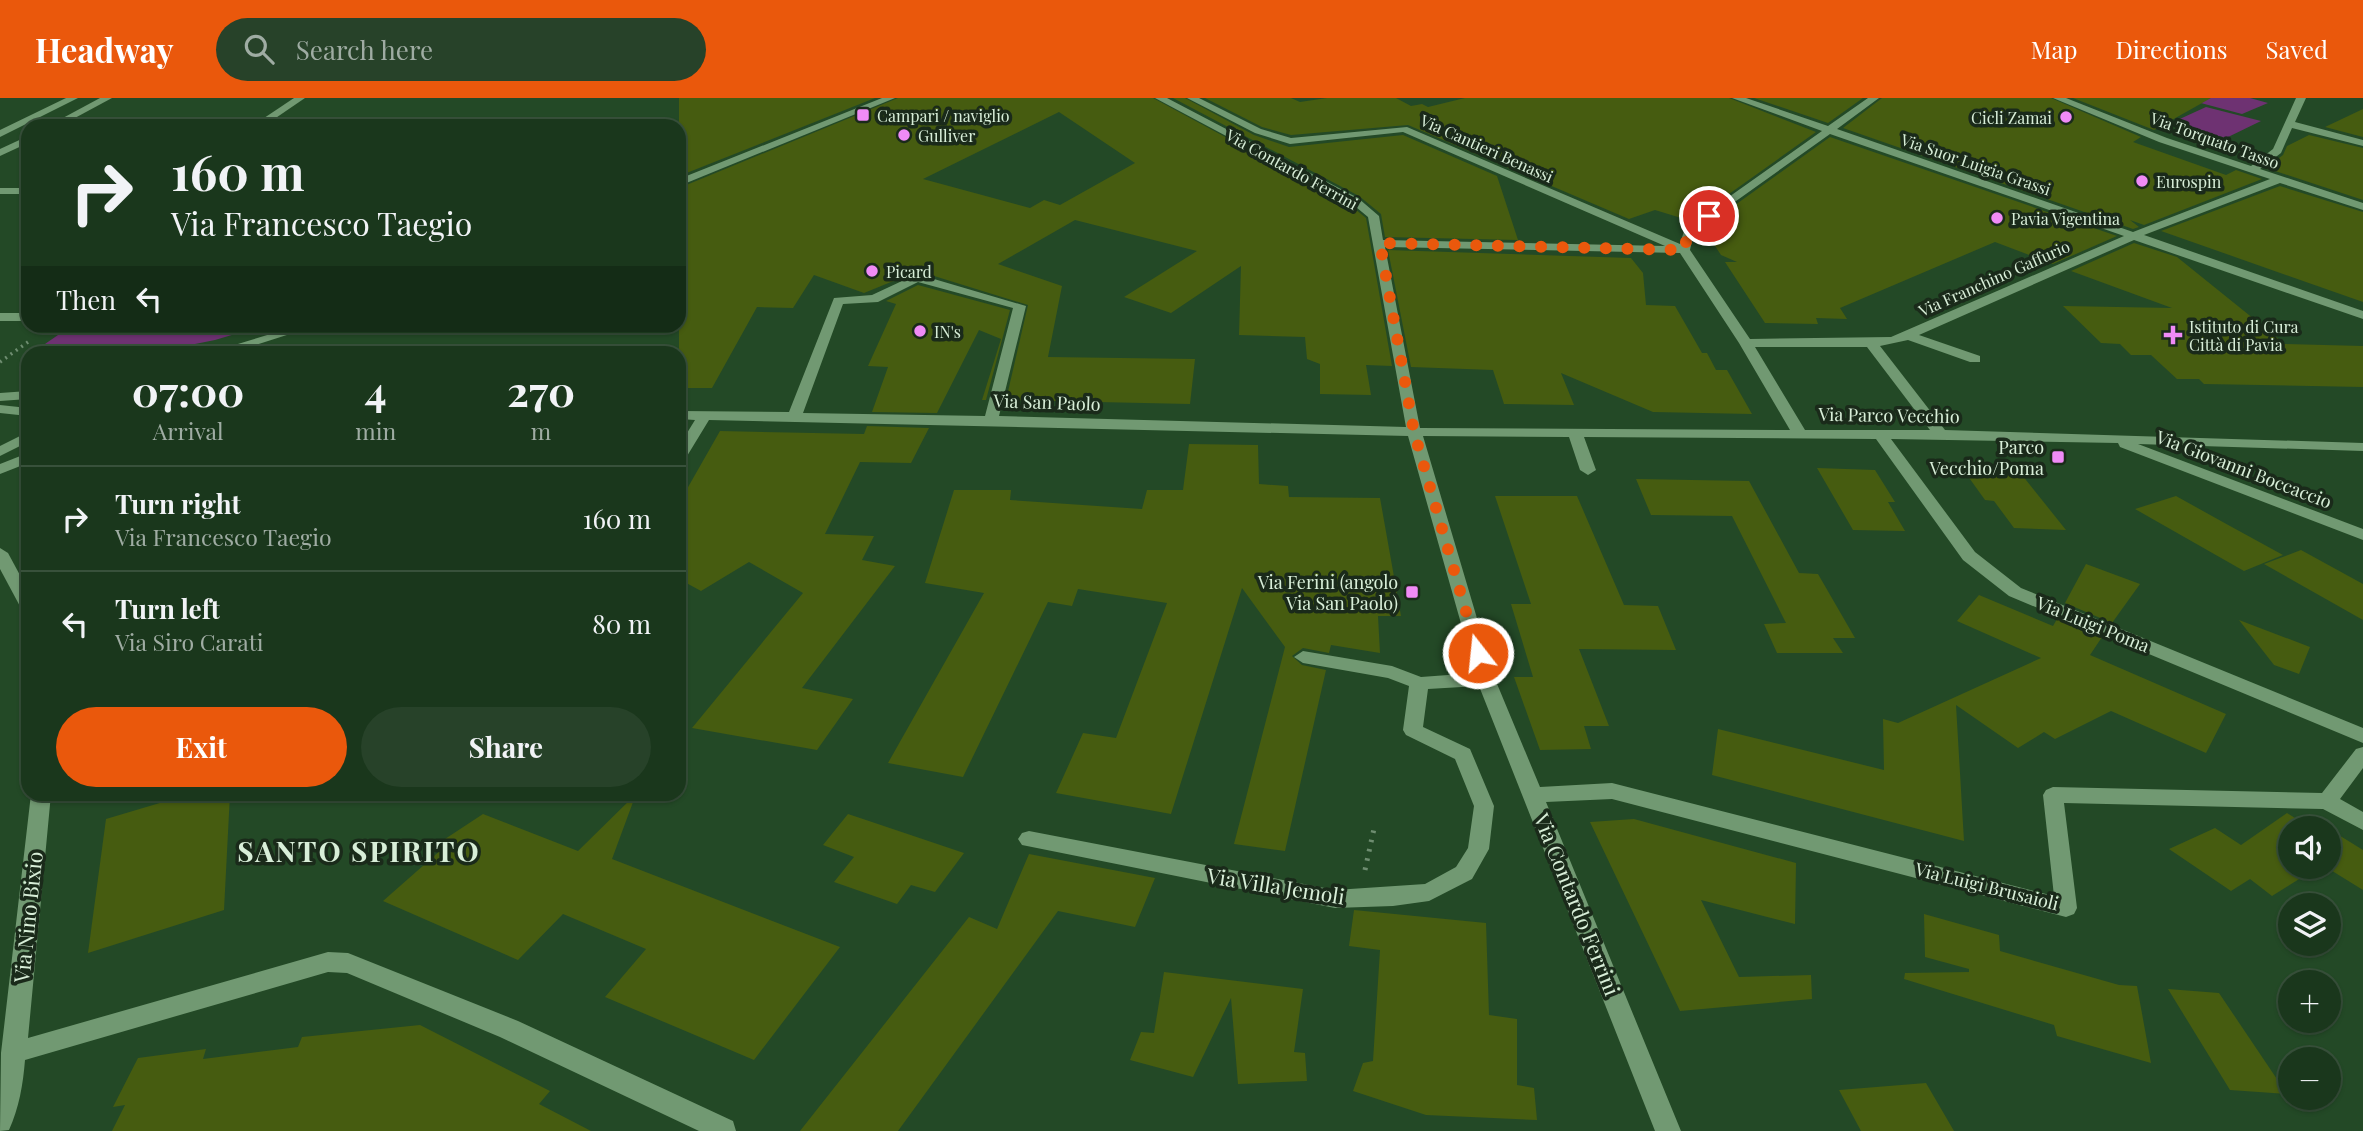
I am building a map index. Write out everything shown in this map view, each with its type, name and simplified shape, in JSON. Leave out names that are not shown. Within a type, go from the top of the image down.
[{"type":"street","points":[[30,119],[73,98]]},
{"type":"street","points":[[66,119],[107,98]]},
{"type":"street","points":[[268,119],[300,98]]},
{"type":"street","points":[[686,180],[890,98]]},
{"type":"street","name":"Via Contardo Ferrini","points":[[1160,98],[1354,200],[1373,216],[1414,432],[1486,679],[1668,1131]]},
{"type":"street","name":"Via Cantieri Benassi","points":[[1192,98],[1258,131],[1290,141],[1404,129],[1684,250]]},
{"type":"street","name":"Via Suor Luigia Grassi","points":[[1737,98],[2363,315]]},
{"type":"street","points":[[1800,434],[1746,343],[1684,250],[1689,230],[1874,98]]},
{"type":"street","name":"Via Torquato Tasso","points":[[2058,98],[2278,180],[2363,207]]},
{"type":"street","points":[[2252,170],[2277,151],[2301,98]]},
{"type":"street","points":[[0,134],[21,124]]},
{"type":"street","points":[[2290,124],[2363,143]]},
{"type":"street","points":[[0,153],[21,142]]},
{"type":"street","name":"Via Franchino Gaffurio","points":[[1746,343],[1894,341],[2134,235],[2278,180]]},
{"type":"street","points":[[0,191],[21,191]]},
{"type":"street","points":[[1380,243],[1684,250]]},
{"type":"street","points":[[795,416],[838,301],[874,299],[917,278],[1020,306],[991,420]]},
{"type":"street","points":[[0,317],[21,317]]},
{"type":"street","points":[[239,346],[284,333]]},
{"type":"street","points":[[268,346],[303,333]]},
{"type":"street","points":[[1908,335],[1975,359]]},
{"type":"street","points":[[1871,343],[1941,435]]},
{"type":"street","points":[[0,397],[21,396]]},
{"type":"street","points":[[0,409],[21,411]]},
{"type":"street","name":"Via San Paolo","points":[[686,415],[991,420],[1414,432]]},
{"type":"street","points":[[686,446],[705,415]]},
{"type":"street","name":"Via Parco Vecchio","points":[[1414,432],[1941,435],[2363,447]]},
{"type":"street","points":[[1574,433],[1588,470]]},
{"type":"street","name":"Via Luigi Poma","points":[[1881,435],[1969,556],[2015,592],[2363,736]]},
{"type":"street","name":"Via Giovanni Boccaccio","points":[[2111,439],[2363,536]]},
{"type":"street","points":[[0,452],[21,440]]},
{"type":"street","points":[[0,469],[21,461]]},
{"type":"street","points":[[0,553],[21,593]]},
{"type":"street","points":[[1303,657],[1392,672],[1419,683],[1486,679]]},
{"type":"street","name":"Via Villa Jemoli","points":[[1029,839],[1335,899],[1393,897],[1429,892],[1464,873],[1478,849],[1484,806],[1462,754],[1413,730],[1419,683]]},
{"type":"street","points":[[2363,754],[2327,801],[2363,822]]},
{"type":"street","name":"Via Luigi Brusaioli","points":[[1534,795],[1612,791],[2066,908],[2053,795],[2327,801]]},
{"type":"street","name":"Via Nino Bixio","points":[[0,1122],[10,1089],[43,801]]},
{"type":"street","points":[[13,1053],[328,962],[348,962],[509,1029],[724,1130]]},
{"type":"path","points":[[1366,867],[1375,824]]},
{"type":"shaded area","points":[[2182,98],[2250,98],[2268,103],[2242,114]]},
{"type":"shaded area","points":[[2206,107],[2261,121],[2226,138],[2171,123]]},
{"type":"shaded area","points":[[61,333],[238,333],[185,346],[42,346]]},
{"type":"building","points":[[679,98],[875,98],[686,173],[686,119],[679,119]]},
{"type":"building","points":[[898,98],[1153,98],[1349,204],[1366,218],[1392,366],[1366,365],[1371,395],[1320,394],[1320,364],[1307,359],[1305,337],[1239,335],[1241,266],[1171,313],[1124,297],[1197,251],[1075,220],[998,264],[1062,286],[1048,357],[1195,359],[1190,404],[1006,400],[1028,305],[918,271],[864,293],[814,275],[793,308],[757,307],[712,388],[686,388],[686,346],[679,346],[679,333],[686,333],[686,185]],"holes":[[[1059,112],[1135,163],[1060,205],[1044,200],[1030,208],[923,179]]]},
{"type":"building","points":[[1173,98],[1185,98],[1254,135],[1289,147],[1403,135],[1497,176],[1518,240],[1385,237],[1381,214],[1359,196]]},
{"type":"building","points":[[1205,98],[1291,98],[1300,102],[1327,98],[1396,98],[1411,106],[1422,104],[1428,107],[1465,98],[1729,98],[1816,132],[1691,221],[1655,210],[1629,219],[1408,125],[1291,135],[1262,127]]},
{"type":"building","points":[[1754,98],[1863,98],[1828,123]]},
{"type":"building","points":[[1882,98],[2051,98],[2141,137],[2133,142],[2226,175],[2236,170],[2262,179],[2144,225],[2130,220],[2139,227],[2133,229],[1843,128]]},
{"type":"building","points":[[2073,98],[2211,98],[2154,130]]},
{"type":"building","points":[[2363,109],[2363,137],[2325,127]]},
{"type":"building","points":[[2309,135],[2363,148],[2363,200],[2266,168],[2283,155],[2287,146]]},
{"type":"building","points":[[1830,137],[2117,236],[2053,264],[1995,242],[1840,308],[1847,319],[1816,318],[1818,324],[1765,323],[1725,262],[1737,262],[1721,255],[1703,228]]},
{"type":"building","points":[[2280,186],[2363,212],[2363,302],[2161,231]]},
{"type":"building","points":[[2134,243],[2177,257],[2285,344],[2363,346],[2363,387],[2204,384],[2199,379],[2177,379],[2151,355],[2131,355],[2120,344],[2101,343],[2063,306],[2172,308],[2071,271]]},
{"type":"building","points":[[1388,250],[1631,258],[1643,273],[1646,305],[1675,306],[1702,353],[1707,353],[1716,370],[1727,370],[1752,414],[1653,412],[1561,373],[1574,405],[1504,404],[1493,370],[1411,367]]},
{"type":"building","points":[[918,285],[1010,310],[986,400],[982,400],[1001,339],[979,330],[937,413],[872,412],[888,367],[868,366],[896,304],[886,301]]},
{"type":"building","points":[[867,426],[929,428],[911,463],[860,462],[825,534],[874,536],[862,560],[895,566],[802,688],[853,699],[817,750],[692,728],[803,593],[749,562],[701,591],[686,583],[686,491],[720,431],[864,434]]},
{"type":"building","points":[[1189,444],[1258,445],[1259,484],[1288,486],[1289,497],[1380,498],[1401,616],[1378,616],[1380,653],[1331,645],[1329,653],[1303,648],[1292,656],[1302,665],[1326,670],[1285,851],[1234,844],[1285,647],[1242,588],[1171,814],[1056,793],[1083,733],[1116,738],[1167,603],[1078,589],[1072,606],[1048,602],[963,777],[888,763],[984,593],[925,583],[954,490],[1011,490],[1010,500],[1142,509],[1147,490],[1183,490]]},
{"type":"building","points":[[1817,468],[1875,470],[1895,502],[1888,502],[1905,531],[1853,530]]},
{"type":"building","points":[[1962,468],[2018,470],[2066,530],[2014,528],[1994,501],[1985,500]]},
{"type":"building","points":[[1636,479],[1749,481],[1799,573],[1818,574],[1855,638],[1833,638],[1843,653],[1777,653],[1764,624],[1786,623],[1732,516],[1651,515]]},
{"type":"building","points":[[1495,496],[1577,496],[1624,605],[1658,606],[1676,650],[1579,649],[1609,726],[1584,726],[1591,749],[1540,750],[1514,677],[1533,677],[1511,604],[1531,604]]},
{"type":"building","points":[[2176,496],[2283,555],[2244,571],[2135,509]]},
{"type":"building","points":[[2301,550],[2363,584],[2363,620],[2264,564]]},
{"type":"building","points":[[2086,564],[2140,584],[2112,623],[2065,603]]},
{"type":"building","points":[[1979,595],[2053,626],[2057,619],[2102,637],[2090,655],[2226,714],[2206,753],[2111,711],[2055,739],[2044,732],[2018,748],[1956,705],[1964,841],[1712,775],[1718,729],[1884,770],[1883,719],[1898,723],[2041,658],[1957,621]]},
{"type":"building","points":[[2239,620],[2310,647],[2299,674],[2274,665]]},
{"type":"building","points":[[166,801],[230,801],[224,910],[88,953],[106,819]]},
{"type":"building","points":[[629,801],[633,801],[612,859],[840,947],[754,1060],[605,997],[646,949],[563,914],[518,960],[383,901],[450,842],[445,839],[483,814],[578,851]]},
{"type":"building","points":[[848,814],[964,853],[935,892],[911,885],[897,904],[834,882],[854,857],[823,845]]},
{"type":"building","points":[[1634,819],[1796,863],[1795,924],[1701,900],[1739,977],[1811,975],[1812,999],[1680,1011],[1590,822]]},
{"type":"building","points":[[2278,819],[2278,879],[2299,879],[2272,896],[2250,879],[2231,891],[2169,849],[2215,828],[2241,845]]},
{"type":"building","points":[[2341,836],[2363,850],[2363,890],[2341,876]]},
{"type":"building","points":[[1029,854],[1155,878],[1135,927],[1058,911],[898,1131],[800,1131],[969,917],[997,929]]},
{"type":"building","points":[[1354,910],[1486,923],[1489,1015],[1517,1019],[1517,1085],[1534,1088],[1537,1120],[1426,1115],[1353,1091],[1363,1063],[1373,1061],[1380,950],[1349,946]]},
{"type":"building","points":[[1924,914],[1999,935],[2000,951],[2119,985],[2137,986],[2151,1063],[2057,1036],[2054,1025],[1904,979],[1905,973],[1969,972],[1969,969],[1925,957]]},
{"type":"building","points":[[1164,972],[1303,989],[1294,1052],[1305,1053],[1307,1081],[1238,1084],[1231,998],[1193,1077],[1130,1060],[1141,1032],[1154,1033]]},
{"type":"building","points":[[2168,989],[2219,993],[2278,1081],[2278,1093],[2230,1090]]},
{"type":"building","points":[[420,1025],[550,1091],[539,1104],[591,1131],[112,1131],[125,1105],[113,1107],[138,1058],[206,1049],[203,1059],[298,1047],[302,1037]]},
{"type":"building","points":[[1926,1083],[1954,1131],[1861,1131],[1839,1090]]},
{"type":"place","name":"Campari / naviglio","points":[[863,115]]},
{"type":"place","name":"Cicli Zamai","points":[[2066,117]]},
{"type":"place","name":"Gulliver","points":[[904,135]]},
{"type":"place","name":"Eurospin","points":[[2142,181]]},
{"type":"place","name":"Pavia Vigentina","points":[[1997,218]]},
{"type":"place","name":"Picard","points":[[872,271]]},
{"type":"place","name":"IN's","points":[[920,331]]},
{"type":"place","name":"Istituto di Cura Città di Pavia","points":[[2173,335]]},
{"type":"place","name":"Parco Vecchio/Poma","points":[[2058,457]]},
{"type":"place","name":"Via Ferini (angolo Via San Paolo)","points":[[1412,592]]},
{"type":"district","name":"SANTO SPIRITO","points":[[359,850]]},
{"type":"route","points":[[1478,653],[1414,432],[1380,243],[1684,250],[1689,230],[1709,216]]}]
